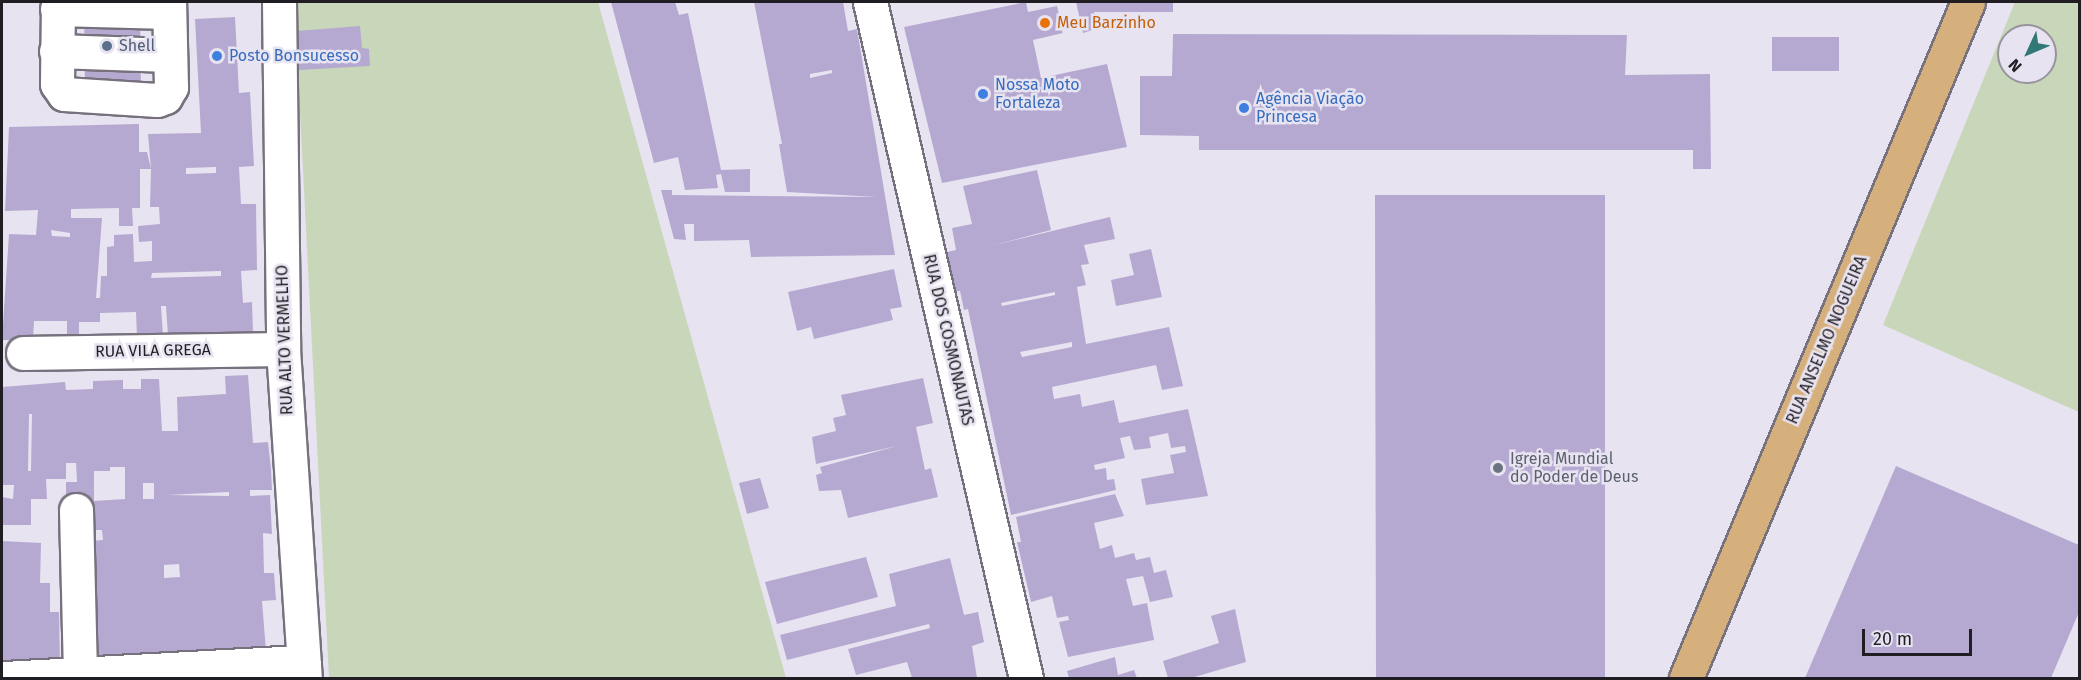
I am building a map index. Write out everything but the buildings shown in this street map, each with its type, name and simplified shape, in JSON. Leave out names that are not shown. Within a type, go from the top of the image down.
[{"type":"main road","name":"RUA ANSELMO NOGUEIRA","points":[[1686,678],[1968,2]]},
{"type":"street","name":"RUA ALTO VERMELHO","points":[[279,2],[283,349],[305,670]]},
{"type":"street","name":"RUA DOS COSMONAUTAS","points":[[870,2],[1026,678]]},
{"type":"street","points":[[57,5],[169,7],[168,55],[171,87],[165,97],[157,100],[64,94],[57,84],[57,5]]},
{"type":"street","points":[[56,51],[168,55]]},
{"type":"street","name":"RUA VILA GREGA","points":[[23,353],[283,349]]},
{"type":"street","points":[[76,510],[80,676]]},
{"type":"street","points":[[4,678],[305,670]]},
{"type":"green space","points":[[298,2],[598,2],[786,678],[329,678],[295,14]]},
{"type":"green space","points":[[2015,2],[2079,2],[2079,412],[1883,325],[1997,46],[1997,84],[2057,84],[2057,24],[2006,24]]},
{"type":"place","name":"Meu Barzinho","points":[[1045,23]]},
{"type":"place","name":"Shell","points":[[107,46]]},
{"type":"place","name":"Posto Bonsucesso","points":[[217,56]]},
{"type":"place","name":"Nossa Moto Fortaleza","points":[[983,94]]},
{"type":"place","name":"Agência Viação Princesa","points":[[1244,108]]},
{"type":"place","name":"Igreja Mundial do Poder de Deus","points":[[1498,468]]}]
